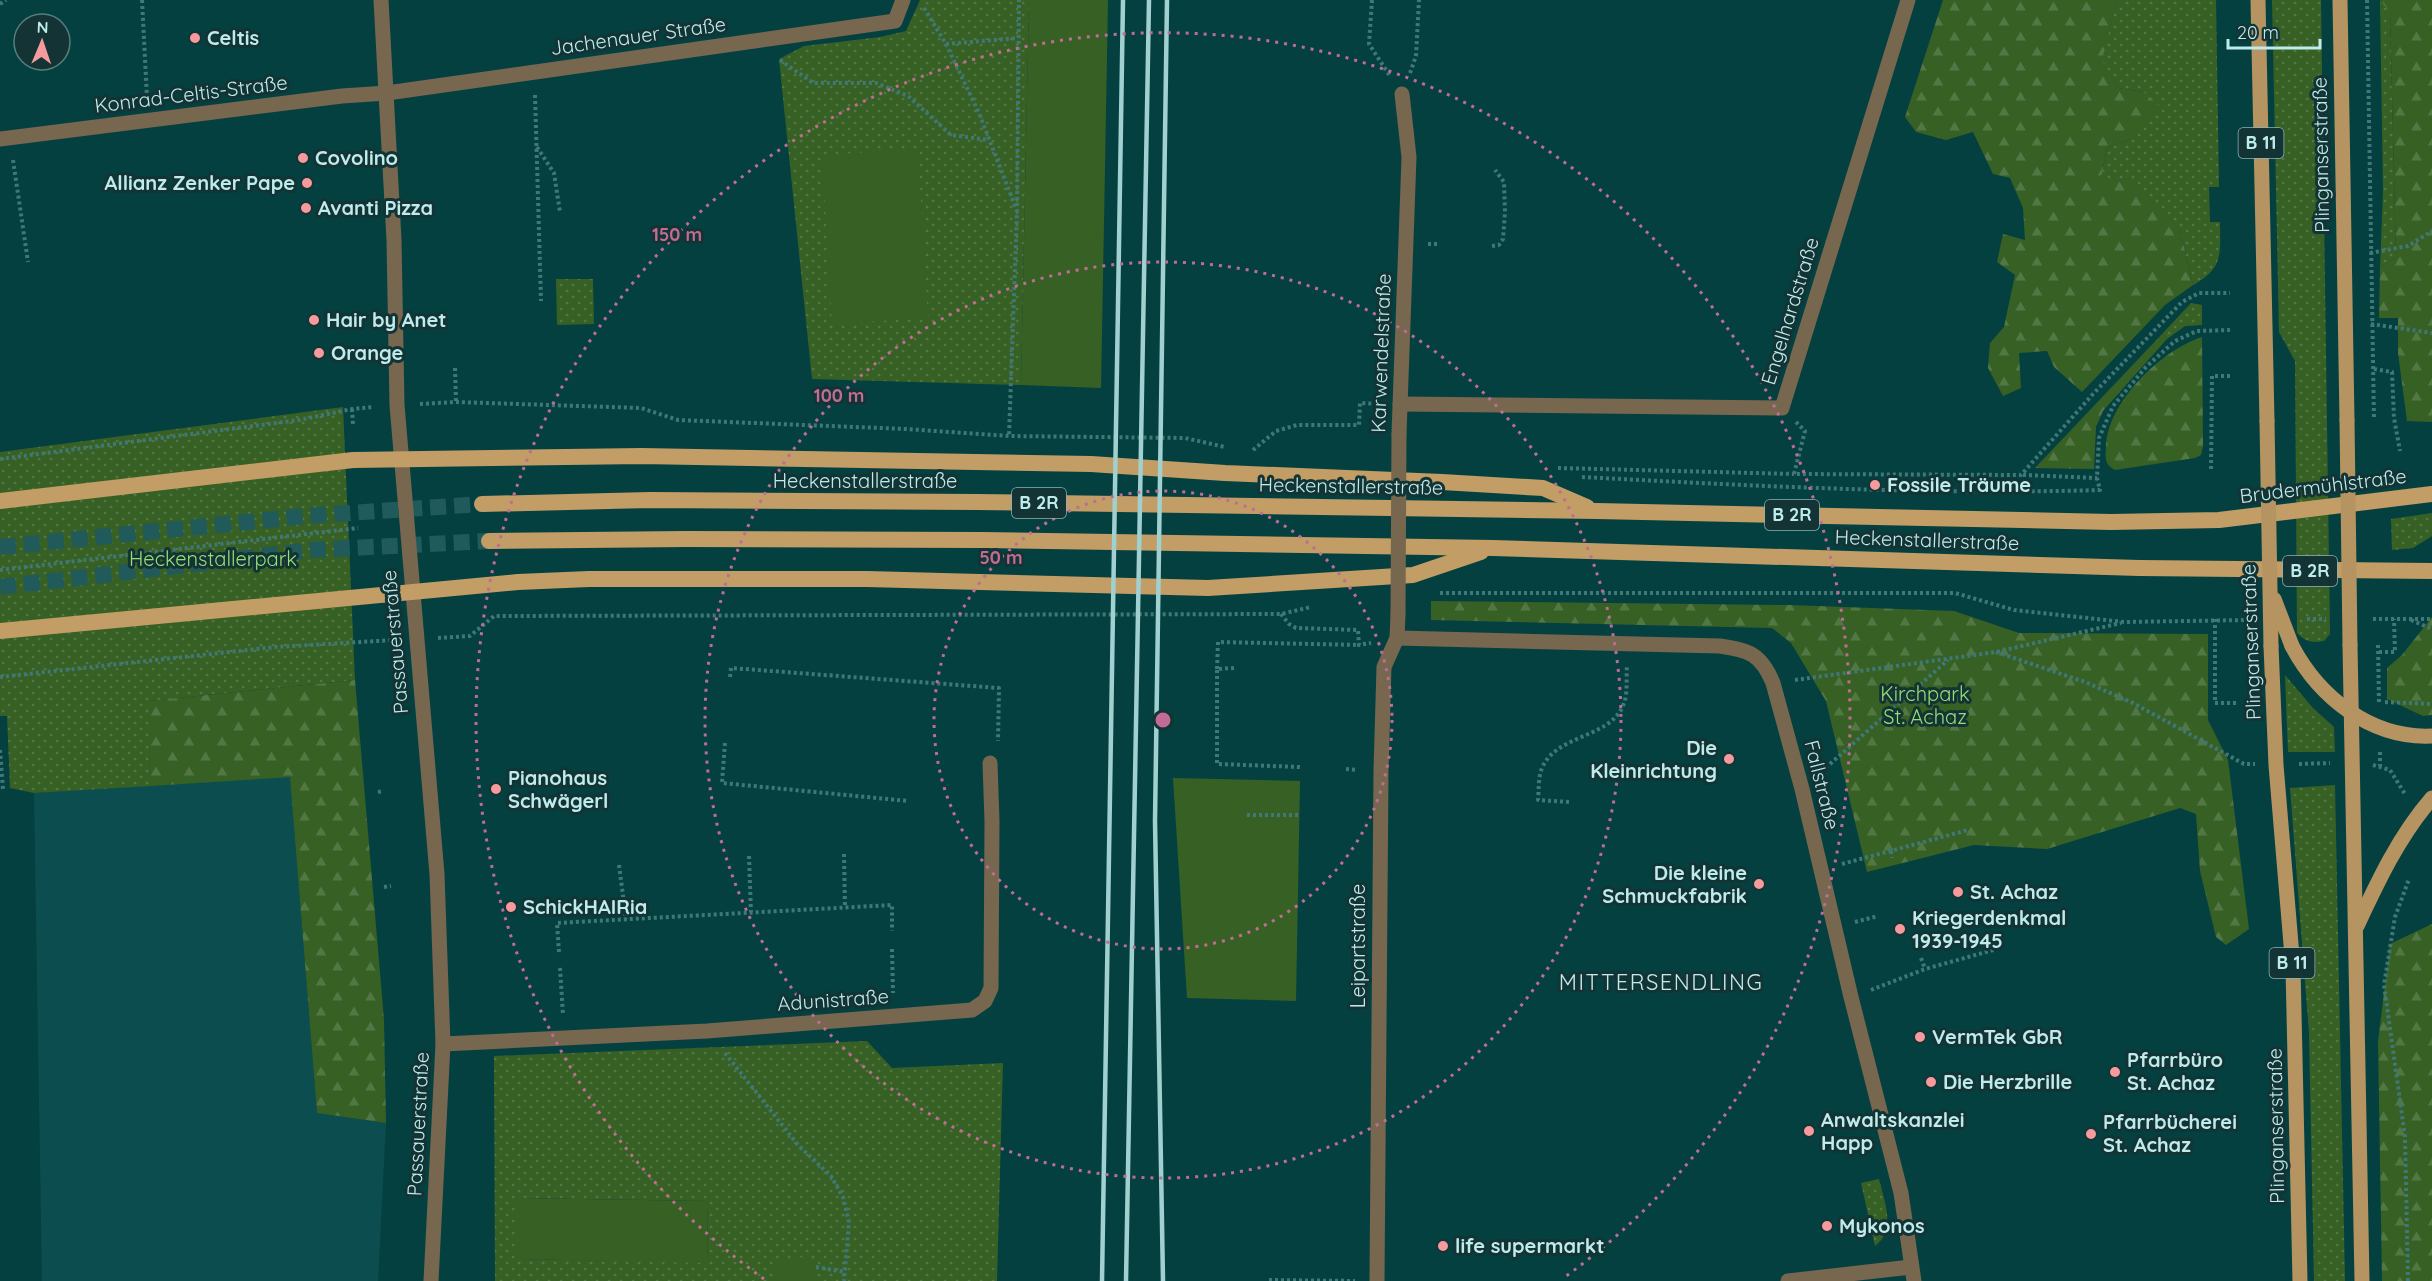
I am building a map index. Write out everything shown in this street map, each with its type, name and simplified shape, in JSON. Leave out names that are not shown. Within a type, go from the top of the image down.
[{"type":"highway","points":[[0,501],[314,464],[401,457],[642,456],[1091,464],[1542,488],[1597,511]]},
{"type":"highway","name":"Brudermühlstraße","points":[[2219,520],[2432,494]]},
{"type":"highway","name":"Heckenstallerstraße","points":[[482,504],[650,500],[1597,511],[2111,522],[2219,520]]},
{"type":"highway","name":"Heckenstallerstraße","points":[[489,541],[685,538],[981,540],[1493,548],[2173,569],[2432,572]]},
{"type":"highway","points":[[0,631],[411,591],[530,582],[678,578],[867,579],[1208,588],[1413,575],[1493,548]]},
{"type":"main road","name":"Plinganserstraße","points":[[2258,0],[2269,585],[2276,765],[2293,969],[2300,1281]]},
{"type":"main road","name":"Plinganserstraße","points":[[2340,0],[2362,1281]]},
{"type":"main road","points":[[2269,585],[2292,646],[2322,689],[2351,715],[2398,732],[2419,737],[2432,736]]},
{"type":"main road","points":[[2356,929],[2403,836],[2432,798]]},
{"type":"street","name":"Passauerstraße","points":[[381,0],[387,93],[397,405],[411,591],[437,874],[443,1044],[431,1281]]},
{"type":"street","name":"Jachenauer Straße","points":[[387,93],[895,21],[903,0]]},
{"type":"street","name":"Engelhardstraße","points":[[1400,404],[1782,408],[1908,0]]},
{"type":"street","name":"Konrad-Celtis-Straße","points":[[5,139],[387,93]]},
{"type":"street","name":"Karwendelstraße","points":[[1398,614],[1400,404],[1409,157],[1402,94]]},
{"type":"street","name":"Leipartstraße","points":[[1377,1281],[1381,770],[1384,667],[1397,638],[1398,614]]},
{"type":"street","name":"Fallstraße","points":[[1397,638],[1738,649],[1753,653],[1767,668],[1802,789],[1851,997],[1901,1193],[1912,1274]]},
{"type":"street","name":"Adunistraße","points":[[443,1044],[707,1031],[972,1010],[985,1001],[991,988],[990,763]]},
{"type":"street","points":[[1788,1281],[1912,1274]]},
{"type":"path","points":[[0,4],[6,0]]},
{"type":"path","points":[[142,0],[148,120]]},
{"type":"path","points":[[919,0],[946,45],[990,140],[1017,211]]},
{"type":"path","points":[[1009,436],[1017,211],[1019,0]]},
{"type":"path","points":[[1372,0],[1369,44],[1402,94]]},
{"type":"path","points":[[1402,94],[1416,56],[1419,0]]},
{"type":"path","points":[[2367,0],[2374,420]]},
{"type":"path","points":[[946,45],[1018,38]]},
{"type":"path","points":[[779,58],[813,83],[876,83],[908,96],[951,135],[990,140]]},
{"type":"path","points":[[534,72],[541,301]]},
{"type":"path","points":[[5,139],[27,262]]},
{"type":"path","points":[[536,147],[554,173],[560,212]]},
{"type":"path","points":[[1492,246],[1499,245],[1503,239],[1505,212],[1504,182],[1495,170]]},
{"type":"path","points":[[2370,253],[2408,246],[2432,231]]},
{"type":"path","points":[[2022,475],[2093,394],[2182,302],[2199,293],[2230,293]]},
{"type":"path","points":[[2371,324],[2432,333]]},
{"type":"path","points":[[1580,477],[1788,488],[2006,492],[2100,490],[2097,478],[2099,438],[2113,406],[2146,366],[2175,341],[2197,331],[2230,330]]},
{"type":"path","points":[[455,368],[456,402],[641,408],[678,420],[906,429],[1009,436],[1185,438],[1228,447]]},
{"type":"path","points":[[2374,369],[2392,372],[2394,418],[2400,451]]},
{"type":"path","points":[[2211,469],[2212,376],[2231,376]]},
{"type":"path","points":[[1262,454],[1250,452],[1276,431],[1298,425],[1359,425],[1360,403],[1400,404]]},
{"type":"path","points":[[1782,408],[1805,432],[1794,474]]},
{"type":"path","points":[[0,459],[299,420],[352,409],[353,424]]},
{"type":"path","points":[[1552,469],[1562,467],[1794,474],[2022,475],[2097,478]]},
{"type":"path","points":[[0,570],[358,528]]},
{"type":"path","points":[[1430,593],[1955,592],[2014,610],[2124,622],[2205,620]]},
{"type":"path","points":[[470,636],[494,616],[1281,614],[1315,606]]},
{"type":"path","points":[[1281,614],[1289,624],[1296,628],[1348,630]]},
{"type":"path","points":[[2379,652],[2395,652],[2394,619]]},
{"type":"path","points":[[2432,619],[2407,619],[2432,629]]},
{"type":"path","points":[[2215,620],[2215,703],[2237,703]]},
{"type":"path","points":[[1773,683],[1996,652],[2124,622]]},
{"type":"path","points":[[0,677],[275,647],[366,641]]},
{"type":"path","points":[[1300,767],[1217,764],[1218,642],[1326,647],[1359,645]]},
{"type":"path","points":[[1569,802],[1538,800],[1542,767],[1552,753],[1607,724],[1618,715],[1625,702],[1628,644]]},
{"type":"path","points":[[1996,652],[2085,682],[2133,703],[2244,764]]},
{"type":"path","points":[[1802,789],[1948,659]]},
{"type":"path","points":[[730,677],[731,668],[999,688],[997,757],[990,763]]},
{"type":"path","points":[[1217,669],[1234,668]]},
{"type":"path","points":[[2379,702],[2432,704]]},
{"type":"path","points":[[725,743],[722,783],[908,801]]},
{"type":"path","points":[[0,750],[3,789],[0,789]]},
{"type":"path","points":[[1247,815],[1299,815]]},
{"type":"path","points":[[1821,870],[1968,830]]},
{"type":"path","points":[[1891,850],[1893,858]]},
{"type":"path","points":[[843,854],[845,907]]},
{"type":"path","points":[[749,856],[751,912]]},
{"type":"path","points":[[619,865],[626,919]]},
{"type":"path","points":[[2408,1281],[2405,1137],[2384,985],[2395,917],[2412,870]]},
{"type":"path","points":[[384,886],[392,886]]},
{"type":"path","points":[[559,952],[557,923],[891,905],[892,931]]},
{"type":"path","points":[[892,949],[894,1017]]},
{"type":"path","points":[[1851,997],[1925,969],[1997,949]]},
{"type":"path","points":[[1921,958],[1925,969]]},
{"type":"path","points":[[560,968],[565,1037]]},
{"type":"path","points":[[707,1031],[798,1146],[831,1176],[843,1197],[849,1222],[844,1281]]},
{"type":"path","points":[[816,1267],[845,1272]]},
{"type":"path","points":[[1269,1272],[1269,1281],[1339,1281]]},
{"type":"shaded area","points":[[290,776],[317,1113],[386,1123],[378,1281],[42,1281],[34,793]]},
{"type":"green space","points":[[920,0],[1029,0],[1021,385],[812,379],[779,59],[804,46],[880,37],[906,31]]},
{"type":"green space","points":[[1029,0],[1108,0],[1101,388],[1021,385]]},
{"type":"green space","points":[[1943,0],[2117,0],[2102,60],[2118,88],[2144,92],[2159,106],[2132,139],[2107,148],[2101,178],[2129,179],[2180,230],[2193,285],[2165,305],[2082,392],[2054,367],[2047,351],[2019,353],[2021,388],[2003,396],[1988,368],[1990,343],[2004,327],[2015,275],[1997,262],[2003,234],[2025,240],[2023,208],[2010,178],[1993,174],[1973,132],[1946,140],[1916,132],[1905,117]]},
{"type":"green space","points":[[2117,0],[2216,0],[2219,187],[2209,187],[2210,222],[2220,222],[2220,252],[2215,266],[2203,279],[2193,285],[2180,230],[2101,178],[2107,148],[2132,139],[2144,92],[2118,88],[2101,60]]},
{"type":"green space","points":[[2272,0],[2321,0],[2330,634],[2320,642],[2306,640],[2297,633],[2295,361],[2279,332]]},
{"type":"green space","points":[[2380,0],[2390,11],[2396,257],[2380,268],[2383,192]]},
{"type":"green space","points":[[2380,0],[2432,0],[2432,422],[2407,421],[2398,353],[2398,318],[2379,318],[2380,268],[2396,257],[2390,12]]},
{"type":"green space","points":[[918,149],[928,318],[832,324],[822,155]]},
{"type":"green space","points":[[556,279],[593,279],[594,324],[557,325]]},
{"type":"green space","points":[[2191,303],[2202,305],[2202,325],[2185,326],[2167,339],[2162,334]]},
{"type":"green space","points":[[2162,334],[2167,339],[2103,411],[2096,427],[2094,469],[2035,468]]},
{"type":"green space","points":[[2202,337],[2203,446],[2201,455],[2195,458],[2115,470],[2112,468],[2106,458],[2109,430],[2126,396],[2139,380],[2170,353]]},
{"type":"green space","name":"Heckenstallerpark","points":[[343,407],[355,680],[149,701],[150,786],[34,793],[10,788],[7,716],[0,716],[0,452]]},
{"type":"green space","points":[[2432,513],[2432,536],[2413,548],[2392,550],[2391,519]]},
{"type":"green space","name":"Kirchpark St. Achaz","points":[[1431,601],[1789,605],[1954,611],[2019,633],[2208,634],[2208,720],[2228,760],[2249,929],[2226,945],[2216,937],[2200,871],[2196,814],[2180,808],[2047,849],[1974,845],[1867,872],[1826,701],[1791,643],[1772,628],[1431,620]]},
{"type":"green space","points":[[2432,617],[2432,715],[2423,716],[2387,699],[2387,668],[2402,655]]},
{"type":"green space","points":[[2285,675],[2313,708],[2334,727],[2335,752],[2288,752]]},
{"type":"green space","points":[[355,680],[384,1020],[386,1123],[317,1113],[290,777],[150,786],[148,701]]},
{"type":"green space","points":[[1173,778],[1300,781],[1296,1001],[1187,998]]},
{"type":"green space","points":[[2335,785],[2345,1281],[2314,1281],[2309,1033],[2290,788]]},
{"type":"green space","points":[[2432,924],[2432,1281],[2382,1281],[2378,1042],[2390,944]]},
{"type":"green space","points":[[867,1041],[892,1068],[1003,1063],[997,1281],[495,1281],[494,1056]],"holes":[[[519,1198],[708,1201],[707,1262],[518,1259]]]},
{"type":"green space","points":[[1879,1179],[1886,1206],[1887,1224],[1886,1232],[1875,1246],[1861,1183]]},
{"type":"green space","points":[[518,1198],[708,1201],[707,1263],[518,1259]]},
{"type":"green space","points":[[799,1256],[816,1267],[818,1281],[771,1281],[779,1261]]},
{"type":"tunnel","points":[[0,547],[305,516],[482,504]]},
{"type":"tunnel","points":[[0,587],[312,550],[489,541]]},
{"type":"railway","points":[[1102,1281],[1123,0]]},
{"type":"railway","points":[[1126,1281],[1149,0]]},
{"type":"railway","points":[[1163,1281],[1155,821],[1167,0]]},
{"type":"place","name":"Celtis","points":[[195,38]]},
{"type":"place","name":"Covolino","points":[[303,158]]},
{"type":"place","name":"Allianz Zenker Pape","points":[[307,183]]},
{"type":"place","name":"Avanti Pizza","points":[[306,208]]},
{"type":"place","name":"Hair by Anet","points":[[314,320]]},
{"type":"place","name":"Orange","points":[[319,353]]},
{"type":"place","name":"Fossile Träume","points":[[1875,485]]},
{"type":"place","name":"Die Kleinrichtung","points":[[1729,759]]},
{"type":"place","name":"Pianohaus Schwägerl","points":[[496,789]]},
{"type":"place","name":"Die kleine Schmuckfabrik","points":[[1759,884]]},
{"type":"place","name":"St. Achaz","points":[[1958,892]]},
{"type":"place","name":"SchickHAIRia","points":[[511,907]]},
{"type":"place","name":"Kriegerdenkmal 1939-1945","points":[[1900,929]]},
{"type":"place","name":"VermTek GbR","points":[[1920,1037]]},
{"type":"place","name":"Pfarrbüro St. Achaz","points":[[2115,1072]]},
{"type":"place","name":"Die Herzbrille","points":[[1931,1082]]},
{"type":"place","name":"Anwaltskanzlei Happ","points":[[1809,1131]]},
{"type":"place","name":"Pfarrbücherei St. Achaz","points":[[2091,1134]]},
{"type":"place","name":"Mykonos","points":[[1827,1226]]},
{"type":"place","name":"life supermarkt","points":[[1443,1246]]},
{"type":"district","name":"MITTERSENDLING","points":[[1661,982]]}]
